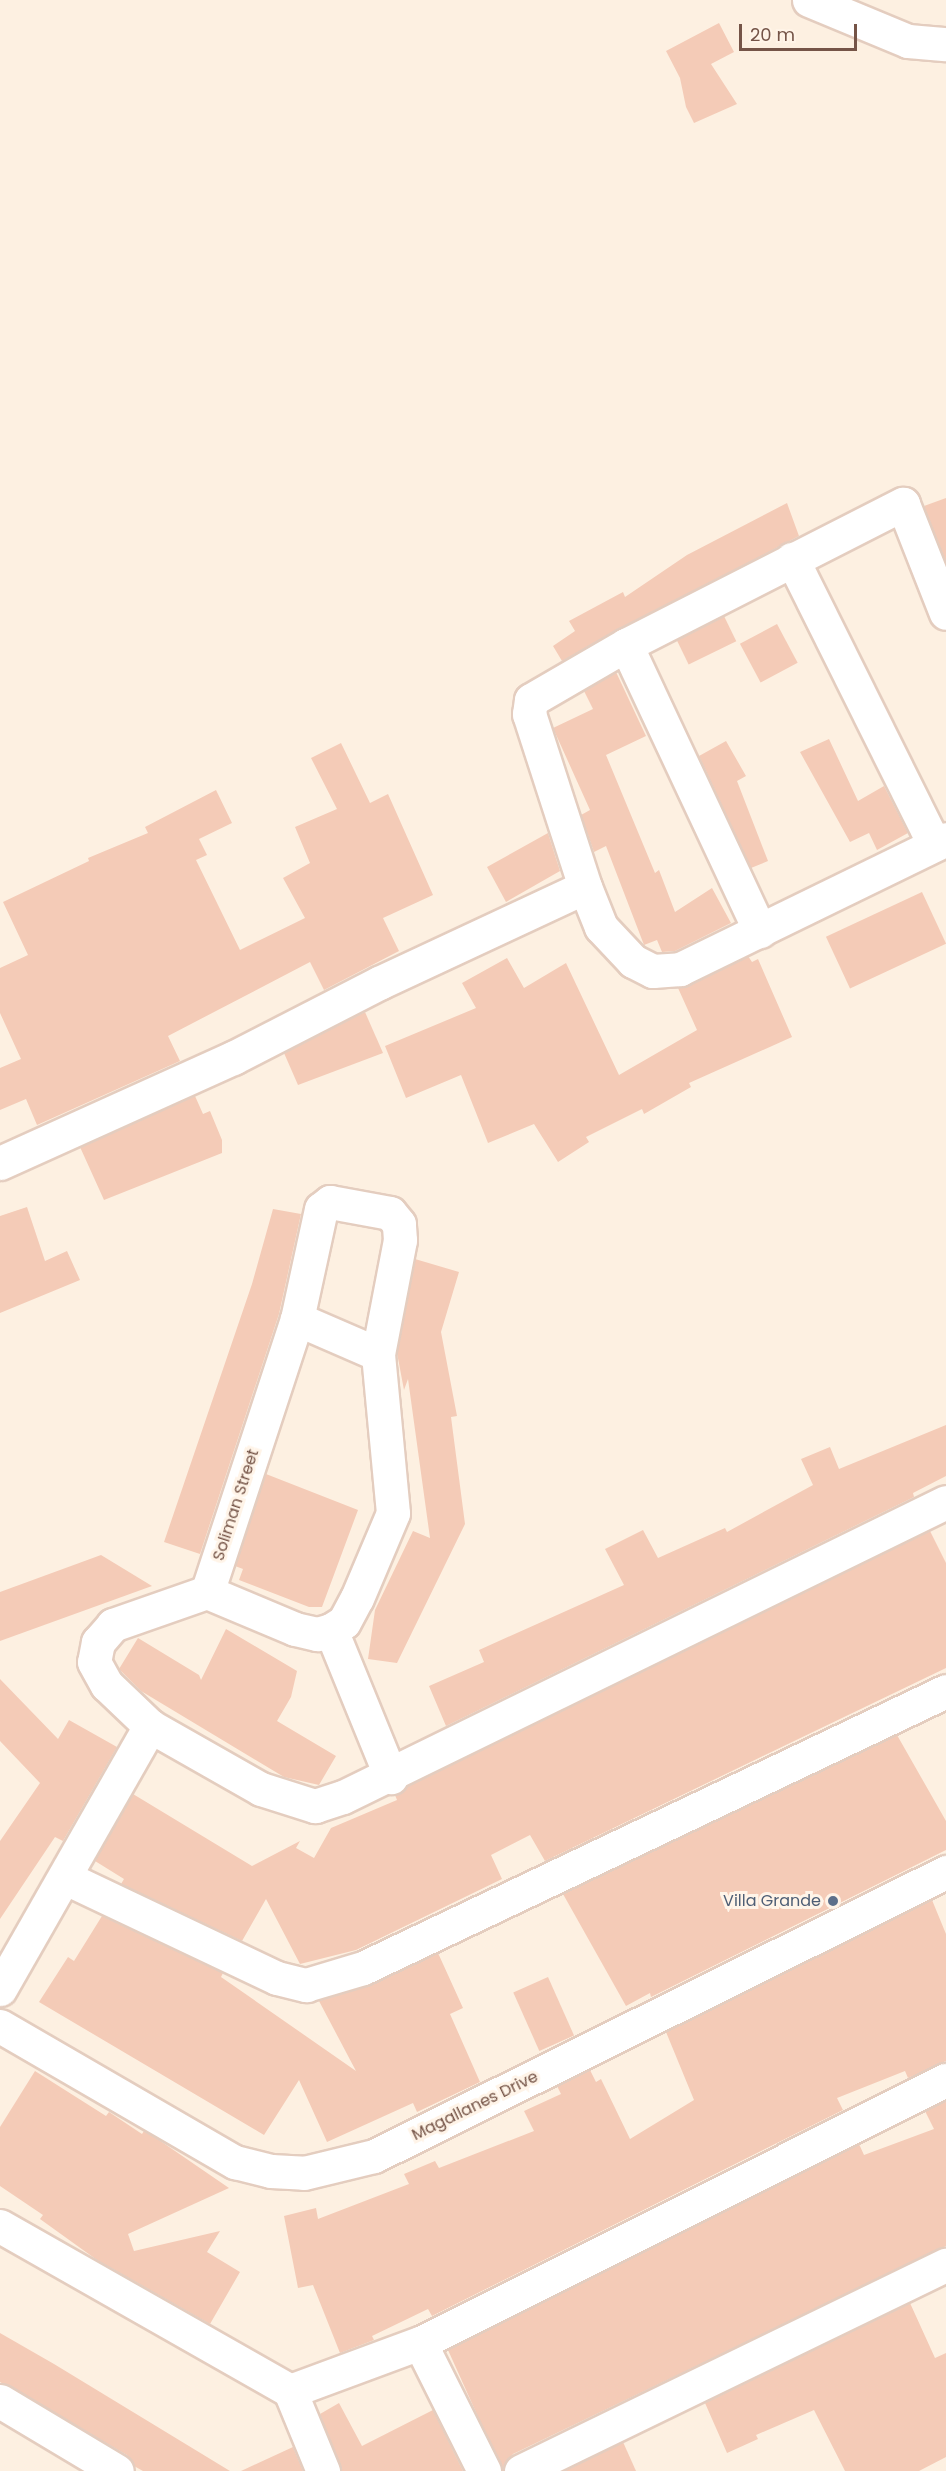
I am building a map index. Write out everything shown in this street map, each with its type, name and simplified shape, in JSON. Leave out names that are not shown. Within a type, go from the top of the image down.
[{"type":"street","points":[[809,0],[908,41],[946,44]]},
{"type":"street","points":[[792,559],[940,842],[680,969],[653,971],[633,962],[601,927],[585,887],[529,714],[531,700],[626,645],[792,559],[903,504],[946,613]]},
{"type":"street","points":[[626,645],[760,931]]},
{"type":"street","points":[[0,1163],[233,1058],[379,983],[585,887]]},
{"type":"street","name":"Soliman Street","points":[[207,1592],[297,1319],[321,1209],[330,1202],[390,1213],[399,1224],[400,1240],[378,1354]]},
{"type":"street","points":[[297,1319],[378,1354],[393,1513],[357,1598],[344,1622],[331,1630],[317,1634],[295,1629],[207,1592],[112,1625],[98,1642],[94,1662],[107,1685],[150,1726],[287,1800],[315,1806],[391,1777],[946,1502]]},
{"type":"street","points":[[331,1630],[391,1777]]},
{"type":"street","points":[[66,1878],[277,1978],[306,1984],[363,1968],[946,1691]]},
{"type":"street","points":[[0,1989],[66,1878],[150,1726]]},
{"type":"street","name":"Magallanes Drive","points":[[0,2026],[235,2162],[271,2171],[304,2173],[374,2156],[946,1872]]},
{"type":"street","points":[[290,2391],[420,2343],[946,2080]]},
{"type":"street","points":[[0,2226],[290,2391],[323,2471]]},
{"type":"street","points":[[521,2471],[946,2265]]},
{"type":"street","points":[[420,2343],[484,2471]]},
{"type":"street","points":[[0,2401],[117,2471]]},
{"type":"building","points":[[719,23],[734,52],[711,64],[737,104],[694,123],[686,107],[680,78],[666,51]]},
{"type":"building","points":[[946,498],[946,562],[924,506]]},
{"type":"building","points":[[787,503],[799,536],[562,661],[553,646],[575,631],[569,621],[623,592],[625,597],[687,555]]},
{"type":"building","points":[[724,616],[736,641],[689,664],[676,639]]},
{"type":"building","points":[[777,624],[798,663],[761,683],[740,644]]},
{"type":"building","points":[[616,672],[646,736],[606,755],[655,873],[659,870],[675,912],[712,888],[731,923],[675,951],[662,952],[657,940],[644,945],[606,846],[594,852],[581,815],[590,810],[553,728],[593,709],[584,691]]},
{"type":"building","points":[[829,739],[858,801],[884,786],[908,833],[877,850],[869,833],[850,842],[800,752]]},
{"type":"building","points":[[726,741],[746,776],[737,781],[768,861],[751,868],[699,756]]},
{"type":"building","points":[[341,743],[370,803],[388,794],[433,895],[383,918],[399,951],[324,990],[310,962],[168,1036],[180,1061],[37,1125],[26,1099],[0,1110],[0,1068],[21,1059],[0,1013],[0,968],[28,955],[3,902],[89,861],[88,858],[148,833],[145,827],[216,790],[232,823],[199,839],[207,855],[196,860],[240,950],[305,918],[283,878],[310,863],[295,827],[337,809],[311,758]]},
{"type":"building","points":[[548,833],[560,871],[506,902],[487,867]]},
{"type":"building","points":[[922,892],[946,944],[850,988],[826,937]]},
{"type":"building","points":[[748,956],[752,962],[758,959],[792,1037],[689,1083],[691,1087],[644,1114],[642,1109],[586,1137],[589,1142],[558,1162],[534,1124],[488,1143],[461,1075],[406,1098],[385,1046],[476,1008],[462,983],[507,958],[524,988],[566,963],[619,1075],[697,1030],[678,988]]},
{"type":"building","points":[[365,1012],[383,1053],[298,1085],[284,1053]]},
{"type":"building","points":[[195,1096],[203,1114],[210,1111],[222,1140],[222,1153],[104,1200],[80,1147]]},
{"type":"building","points":[[27,1207],[45,1261],[67,1251],[80,1280],[0,1313],[0,1216]]},
{"type":"building","points":[[273,1209],[301,1214],[279,1314],[200,1554],[164,1542],[252,1284]]},
{"type":"building","points":[[415,1259],[459,1272],[441,1332],[457,1416],[451,1417],[465,1524],[397,1663],[368,1659],[375,1610],[413,1531],[430,1538],[408,1379],[404,1390],[397,1353]]},
{"type":"building","points":[[946,1425],[946,1476],[913,1493],[914,1497],[446,1726],[429,1686],[484,1662],[479,1650],[624,1585],[605,1549],[643,1530],[658,1558],[725,1528],[727,1532],[813,1485],[801,1459],[830,1447],[839,1469]]},
{"type":"building","points":[[266,1474],[358,1510],[322,1607],[309,1607],[239,1580],[243,1569],[235,1566]]},
{"type":"building","points":[[930,1531],[946,1563],[946,1668],[545,1861],[530,1835],[491,1855],[502,1879],[356,1950],[300,1964],[266,1899],[242,1941],[121,1884],[124,1879],[95,1861],[133,1794],[252,1866],[300,1841],[296,1848],[314,1858],[331,1828],[397,1800],[395,1795],[407,1787]]},
{"type":"building","points":[[101,1555],[152,1586],[0,1641],[0,1592]]},
{"type":"building","points":[[226,1629],[297,1671],[291,1697],[277,1721],[336,1756],[319,1785],[284,1777],[141,1691],[119,1669],[138,1638],[199,1675],[201,1680]]},
{"type":"building","points":[[0,1679],[58,1739],[69,1720],[117,1747],[63,1841],[55,1837],[0,1919],[0,1841],[40,1783],[0,1741]]},
{"type":"building","points":[[897,1735],[946,1821],[946,1850],[651,1997],[650,1993],[626,2006],[563,1894]]},
{"type":"building","points":[[932,1900],[946,1934],[946,2061],[908,2078],[905,2071],[837,2098],[843,2110],[432,2316],[428,2309],[372,2336],[374,2340],[340,2353],[313,2285],[298,2288],[284,2216],[316,2208],[318,2219],[409,2184],[404,2174],[435,2161],[439,2168],[534,2131],[524,2111],[561,2094],[557,2086],[590,2070],[596,2082],[601,2079],[630,2139],[694,2100],[666,2032]]},
{"type":"building","points":[[102,1916],[223,1973],[221,1977],[356,2071],[319,2001],[371,1985],[438,1953],[463,2008],[450,2014],[480,2082],[417,2112],[413,2103],[327,2142],[299,2080],[264,2135],[39,2002],[68,1957],[74,1961]]},
{"type":"building","points":[[548,1977],[574,2035],[539,2051],[513,1992]]},
{"type":"building","points":[[35,2071],[106,2116],[109,2112],[142,2134],[144,2131],[159,2140],[229,2188],[128,2234],[134,2251],[220,2231],[207,2252],[240,2272],[210,2324],[97,2260],[40,2219],[43,2215],[0,2186],[0,2127]]},
{"type":"building","points":[[946,2101],[946,2246],[513,2454],[502,2470],[448,2350],[859,2144],[864,2155],[934,2129],[925,2111]]},
{"type":"building","points":[[910,2303],[935,2358],[946,2353],[946,2457],[919,2471],[845,2471],[814,2410],[756,2435],[758,2439],[727,2453],[705,2403]]},
{"type":"building","points":[[0,2333],[230,2471],[143,2471],[134,2466],[127,2455],[0,2382]]},
{"type":"building","points":[[339,2403],[362,2446],[433,2410],[463,2471],[341,2471],[320,2414]]},
{"type":"building","points":[[623,2442],[636,2471],[564,2471]]},
{"type":"building","points":[[293,2447],[303,2471],[241,2471]]},
{"type":"place","name":"Villa Grande","points":[[833,1901]]}]
